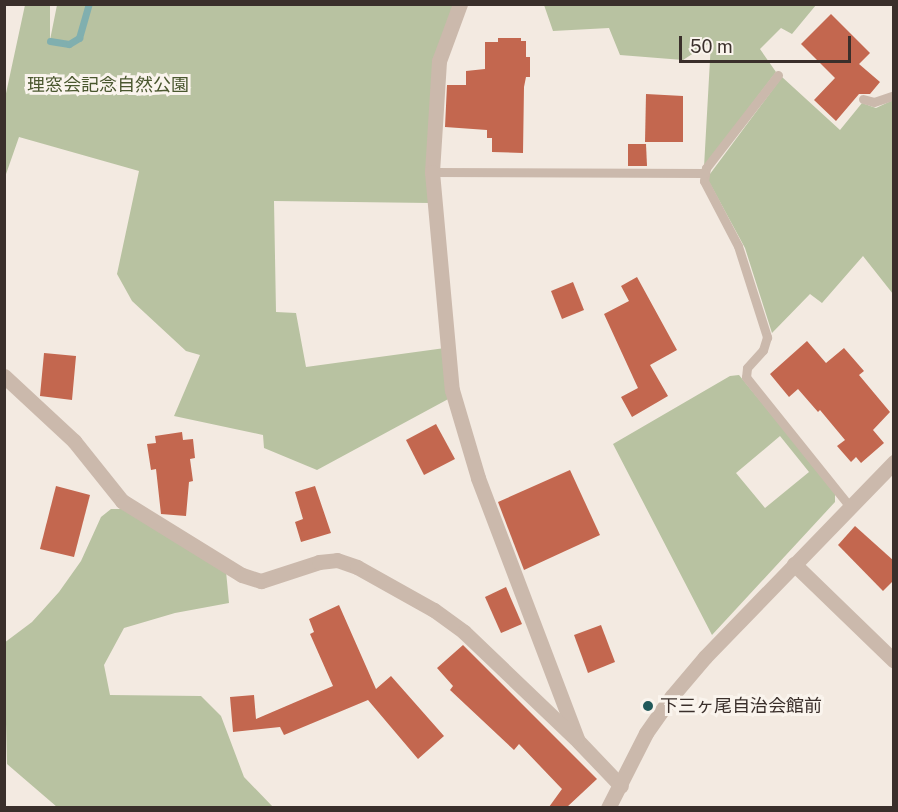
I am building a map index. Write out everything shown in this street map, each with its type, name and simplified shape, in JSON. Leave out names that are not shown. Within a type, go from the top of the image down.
[{"type":"street","points":[[460,4],[439,61],[432,172],[452,390],[478,478],[578,741]]},
{"type":"street","points":[[4,376],[74,441],[122,501],[242,575],[261,581],[319,562],[337,560],[357,567],[434,610],[464,632],[578,741],[621,786]]},
{"type":"street","points":[[608,807],[621,786],[646,733],[672,696],[794,564],[894,462]]},
{"type":"street","points":[[794,564],[894,661]]},
{"type":"lane","points":[[778,75],[705,173],[704,181],[738,246],[766,337],[763,350],[747,368],[746,377],[850,507]]},
{"type":"lane","points":[[863,99],[874,102],[894,95]]},
{"type":"lane","points":[[432,172],[705,173]]},
{"type":"green space","name":"理窓会記念自然公園","points":[[25,5],[50,5],[50,40],[57,5],[455,5],[443,34],[430,203],[274,201],[276,312],[296,313],[306,367],[445,348],[452,397],[317,470],[264,448],[263,435],[174,416],[200,355],[186,351],[132,301],[117,274],[139,171],[19,137],[5,177],[5,98]]},
{"type":"green space","points":[[544,5],[816,5],[792,34],[781,28],[760,49],[776,72],[704,167],[711,42],[683,60],[620,55],[609,28],[553,31]]},
{"type":"green space","points":[[782,77],[840,130],[862,103],[876,108],[893,100],[893,294],[863,256],[822,303],[810,294],[772,333],[745,248],[707,178]]},
{"type":"green space","points":[[739,375],[835,492],[835,502],[712,635],[613,444],[730,376]],"holes":[[[780,436],[809,472],[765,508],[736,473]]]},
{"type":"green space","points":[[111,509],[124,509],[226,571],[229,603],[175,613],[124,628],[104,665],[110,695],[201,696],[221,716],[244,777],[273,807],[57,807],[7,764],[4,643],[32,622],[59,592],[81,561],[101,517]]},
{"type":"building","points":[[831,14],[870,53],[859,64],[880,82],[870,94],[859,94],[836,121],[814,100],[835,78],[801,44]]},
{"type":"building","points":[[498,38],[521,38],[521,41],[526,41],[526,57],[530,57],[530,77],[526,77],[524,87],[523,153],[492,152],[492,138],[487,138],[487,130],[445,127],[447,85],[466,85],[466,71],[485,69],[485,42],[498,42]]},
{"type":"building","points":[[646,94],[683,96],[683,142],[645,142]]},
{"type":"building","points":[[628,144],[646,144],[647,166],[628,166]]},
{"type":"building","points":[[637,277],[677,350],[650,365],[668,396],[632,417],[621,397],[638,388],[604,314],[629,301],[621,286]]},
{"type":"building","points":[[573,282],[584,310],[562,319],[551,291]]},
{"type":"building","points":[[807,341],[826,363],[844,348],[864,371],[859,375],[890,412],[873,430],[884,443],[861,463],[856,457],[851,462],[837,446],[845,440],[820,410],[818,412],[798,389],[789,397],[770,374]]},
{"type":"building","points":[[44,353],[76,356],[72,400],[40,396]]},
{"type":"building","points":[[436,424],[455,459],[424,475],[406,440]]},
{"type":"building","points":[[182,432],[183,440],[193,439],[195,458],[190,459],[193,481],[189,482],[186,516],[161,514],[156,469],[151,470],[147,444],[156,443],[155,436]]},
{"type":"building","points":[[570,470],[600,535],[524,570],[498,502]]},
{"type":"building","points":[[56,486],[90,495],[74,557],[40,549]]},
{"type":"building","points":[[315,486],[331,533],[301,542],[295,522],[303,519],[295,492]]},
{"type":"building","points":[[855,526],[894,561],[894,580],[883,591],[838,545]]},
{"type":"building","points":[[506,587],[522,624],[501,633],[485,597]]},
{"type":"building","points":[[339,605],[376,689],[391,676],[444,736],[418,759],[368,700],[284,735],[280,727],[233,732],[230,697],[254,695],[256,719],[333,686],[310,634],[314,632],[309,619]]},
{"type":"building","points":[[601,625],[615,662],[588,673],[574,635]]},
{"type":"building","points":[[463,645],[597,779],[567,807],[549,807],[562,789],[519,744],[514,750],[450,690],[453,686],[437,668]]},
{"type":"waterway","points":[[50,41],[69,44],[79,38],[89,4]]},
{"type":"place","name":"下三ヶ尾自治会館前","points":[[648,706]]}]
